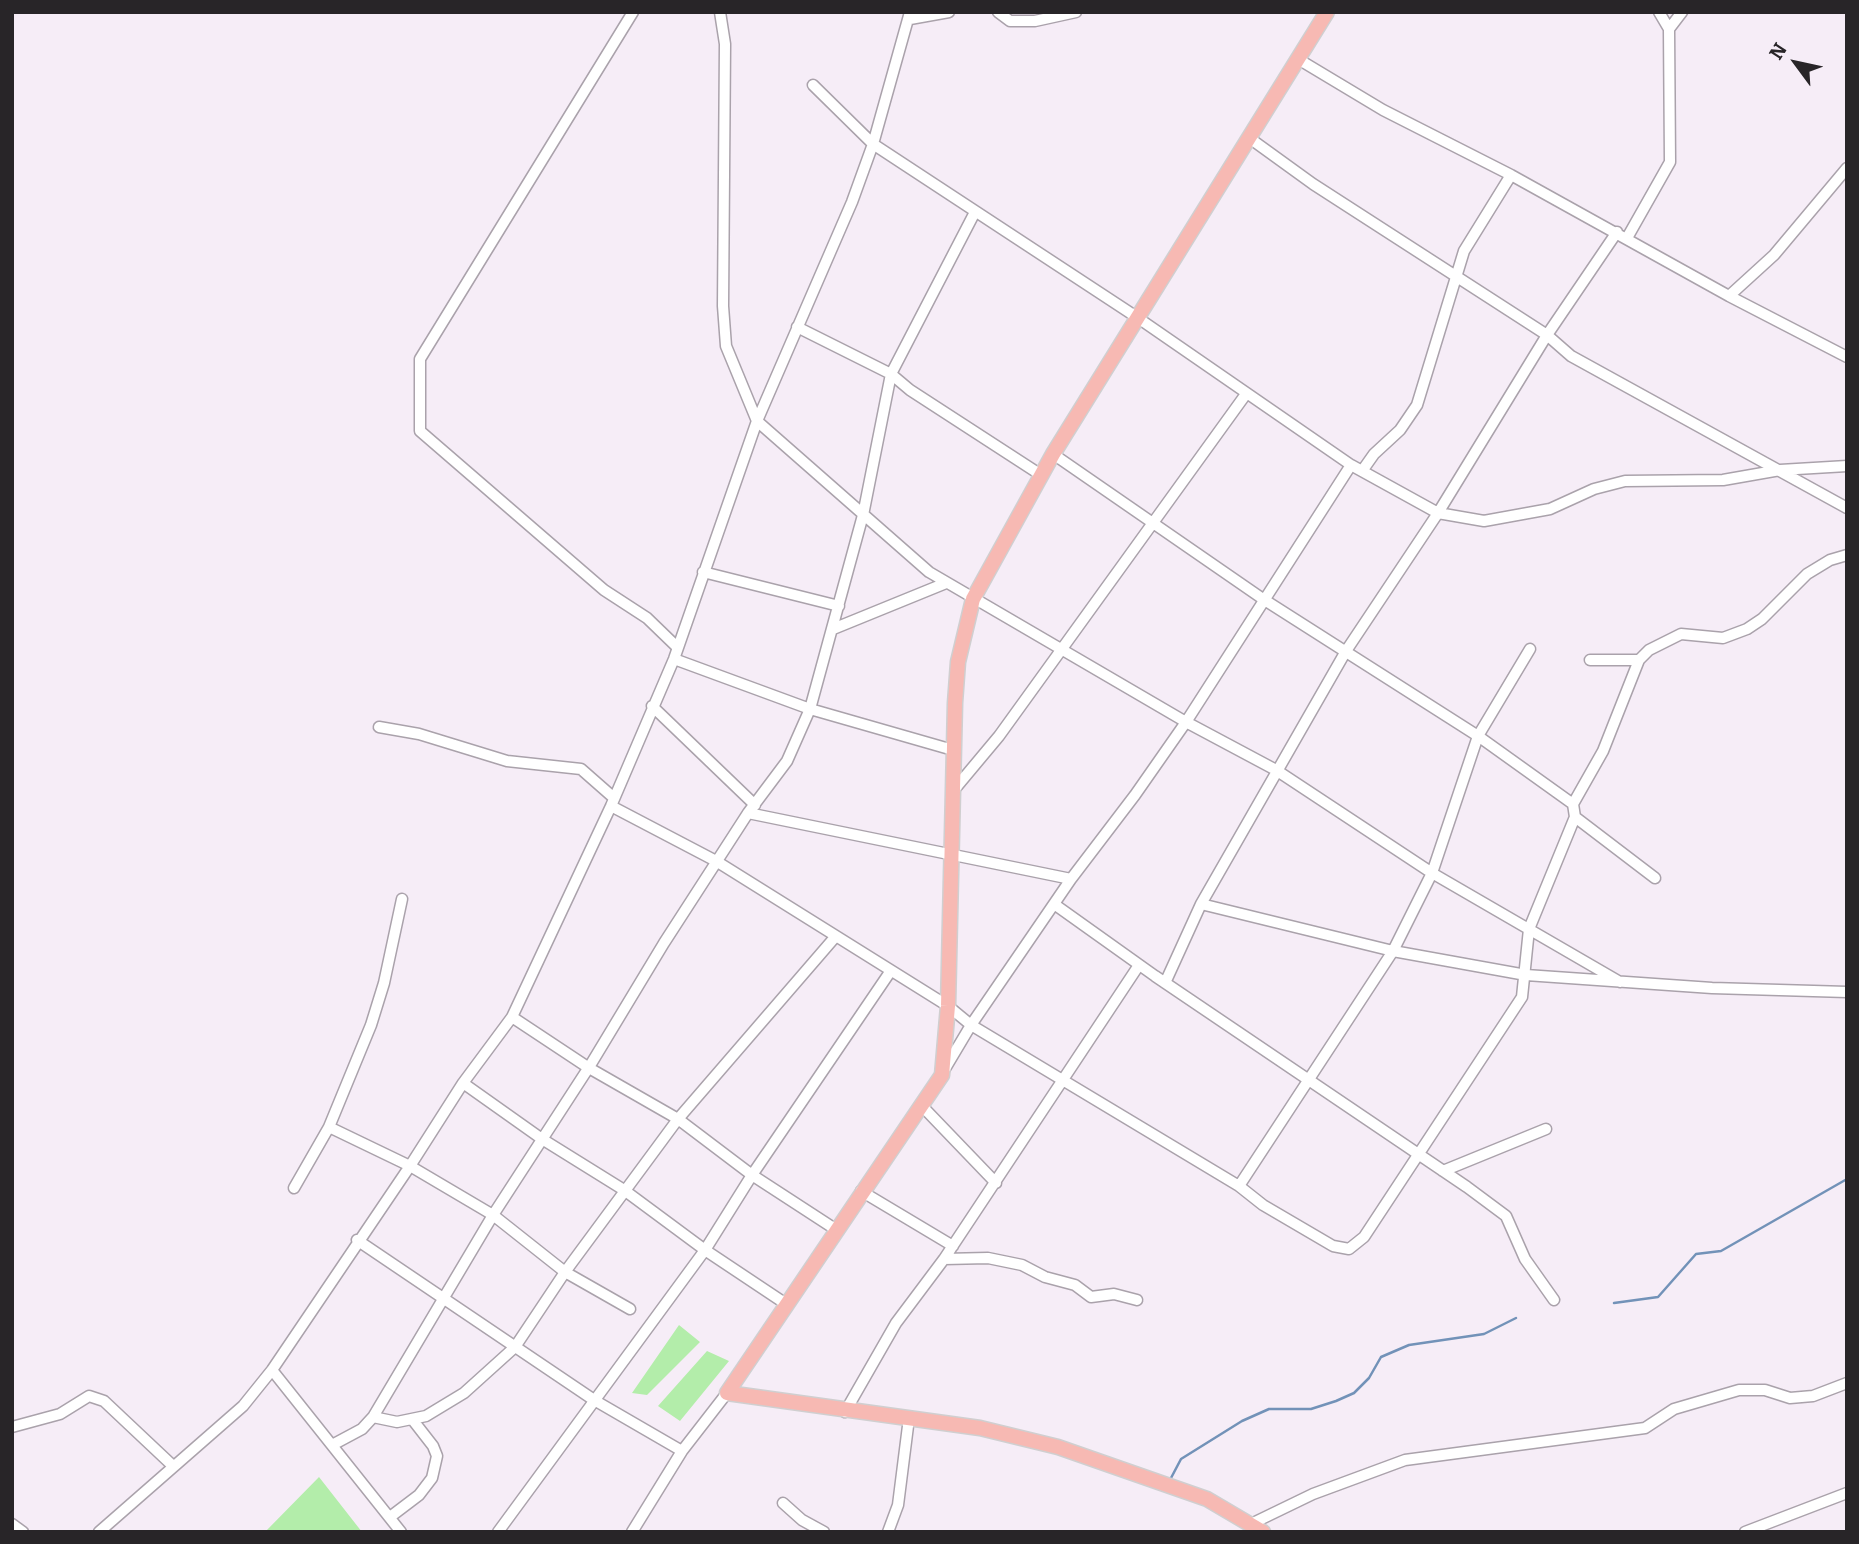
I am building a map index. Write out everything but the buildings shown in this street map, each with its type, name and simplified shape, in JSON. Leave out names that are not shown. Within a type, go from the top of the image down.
[{"type":"main road","points":[[1257,1528],[1207,1499],[1058,1447],[980,1428],[845,1412],[727,1393],[835,1229],[942,1075],[948,1006],[949,855],[958,662],[973,599],[1053,454],[1327,12]]},
{"type":"street","points":[[634,12],[420,359],[420,430],[604,590],[647,618],[677,647]]},
{"type":"street","points":[[720,12],[725,44],[723,306],[726,346],[757,421],[863,515],[946,583],[1063,648],[1186,722],[1276,770],[1432,873],[1620,982]]},
{"type":"street","points":[[99,1532],[243,1406],[272,1370],[463,1083],[512,1017],[612,802],[674,659],[757,421],[852,202],[873,144],[910,15],[949,12]]},
{"type":"street","points":[[998,12],[1010,21],[1035,20],[1076,12]]},
{"type":"street","points":[[1165,983],[1201,904],[1346,652],[1438,513],[1546,335],[1622,235],[1670,162],[1669,29],[1659,12]]},
{"type":"street","points":[[1669,29],[1682,12]]},
{"type":"street","points":[[1297,59],[1383,110],[1511,175],[1729,296],[1847,356]]},
{"type":"street","points":[[813,85],[873,144],[1139,318],[1352,465],[1438,513],[1484,521],[1550,509],[1594,489],[1625,481],[1723,480],[1780,470],[1847,466]]},
{"type":"street","points":[[1248,137],[1267,153],[1546,335],[1571,356],[1847,508]]},
{"type":"street","points":[[1729,296],[1774,255],[1847,168]]},
{"type":"street","points":[[1362,471],[1374,454],[1400,430],[1417,405],[1464,250],[1511,175]]},
{"type":"street","points":[[334,1444],[362,1429],[373,1417],[493,1215],[589,1068],[716,861],[787,761],[810,709],[833,629],[863,515],[891,374],[975,212]]},
{"type":"street","points":[[797,327],[891,374],[910,390],[1041,475]]},
{"type":"street","points":[[951,793],[999,736],[1246,394]]},
{"type":"street","points":[[1053,454],[1263,599],[1478,736],[1573,804]]},
{"type":"street","points":[[942,1075],[971,1024],[1071,879],[1186,722],[1352,465]]},
{"type":"street","points":[[379,727],[419,734],[507,761],[581,769],[612,802],[716,861],[948,1006],[971,1024],[1239,1186],[1263,1205],[1333,1246],[1349,1249],[1364,1237],[1522,997],[1529,929],[1575,817],[1573,804],[1603,751],[1639,660],[1649,650],[1681,634],[1723,638],[1747,629],[1762,619],[1807,574],[1830,560],[1847,555]]},
{"type":"street","points":[[703,572],[839,606]]},
{"type":"street","points":[[833,629],[946,583]]},
{"type":"street","points":[[1239,1186],[1393,951],[1432,873],[1478,736],[1530,649]]},
{"type":"street","points":[[674,659],[810,709],[953,750]]},
{"type":"street","points":[[1590,660],[1639,660]]},
{"type":"street","points":[[652,706],[751,809],[949,855],[1071,879]]},
{"type":"street","points":[[1575,817],[1655,878]]},
{"type":"street","points":[[294,1188],[328,1127],[371,1025],[384,983],[402,899]]},
{"type":"street","points":[[1054,904],[1506,1216],[1525,1259],[1554,1300]]},
{"type":"street","points":[[1201,904],[1393,951],[1526,975],[1847,992]]},
{"type":"street","points":[[373,1417],[397,1422],[426,1416],[464,1393],[515,1347],[565,1272],[678,1119],[836,936]]},
{"type":"street","points":[[845,1412],[896,1323],[996,1183],[1139,965]]},
{"type":"street","points":[[498,1532],[705,1250],[752,1175],[890,972]]},
{"type":"street","points":[[512,1017],[589,1068],[678,1119],[752,1175],[835,1229]]},
{"type":"street","points":[[463,1083],[542,1139],[624,1190],[705,1250],[786,1304]]},
{"type":"street","points":[[922,1106],[996,1183]]},
{"type":"street","points":[[328,1127],[410,1166],[493,1215],[565,1272],[630,1309]]},
{"type":"street","points":[[1443,1171],[1546,1129]]},
{"type":"street","points":[[861,1191],[953,1246]]},
{"type":"street","points":[[357,1240],[594,1400],[682,1451]]},
{"type":"street","points":[[944,1259],[988,1258],[1022,1265],[1045,1277],[1076,1286],[1091,1297],[1114,1294],[1137,1300]]},
{"type":"street","points":[[272,1370],[334,1444],[401,1532]]},
{"type":"street","points":[[1257,1528],[1313,1494],[1405,1460],[1645,1428],[1674,1409],[1739,1390],[1765,1390],[1790,1398],[1813,1396],[1847,1383]]},
{"type":"street","points":[[632,1532],[682,1451],[727,1393]]},
{"type":"street","points":[[12,1427],[60,1415],[89,1396],[103,1401],[173,1466]]},
{"type":"street","points":[[888,1532],[898,1505],[909,1418]]},
{"type":"street","points":[[390,1517],[419,1495],[432,1478],[437,1456],[433,1446],[412,1419]]},
{"type":"street","points":[[1745,1532],[1847,1493]]},
{"type":"street","points":[[783,1503],[802,1520],[824,1532]]},
{"type":"street","points":[[12,1524],[23,1532]]},
{"type":"green space","points":[[679,1325],[700,1342],[647,1395],[632,1393]]},
{"type":"green space","points":[[707,1351],[729,1361],[680,1421],[658,1406]]},
{"type":"green space","points":[[319,1477],[362,1532],[265,1532]]},
{"type":"waterway","points":[[1614,1303],[1658,1297],[1696,1254],[1721,1251],[1847,1179]]},
{"type":"waterway","points":[[1171,1478],[1181,1459],[1242,1421],[1269,1409],[1311,1409],[1336,1401],[1354,1393],[1369,1378],[1381,1357],[1409,1345],[1484,1334],[1516,1318]]}]
